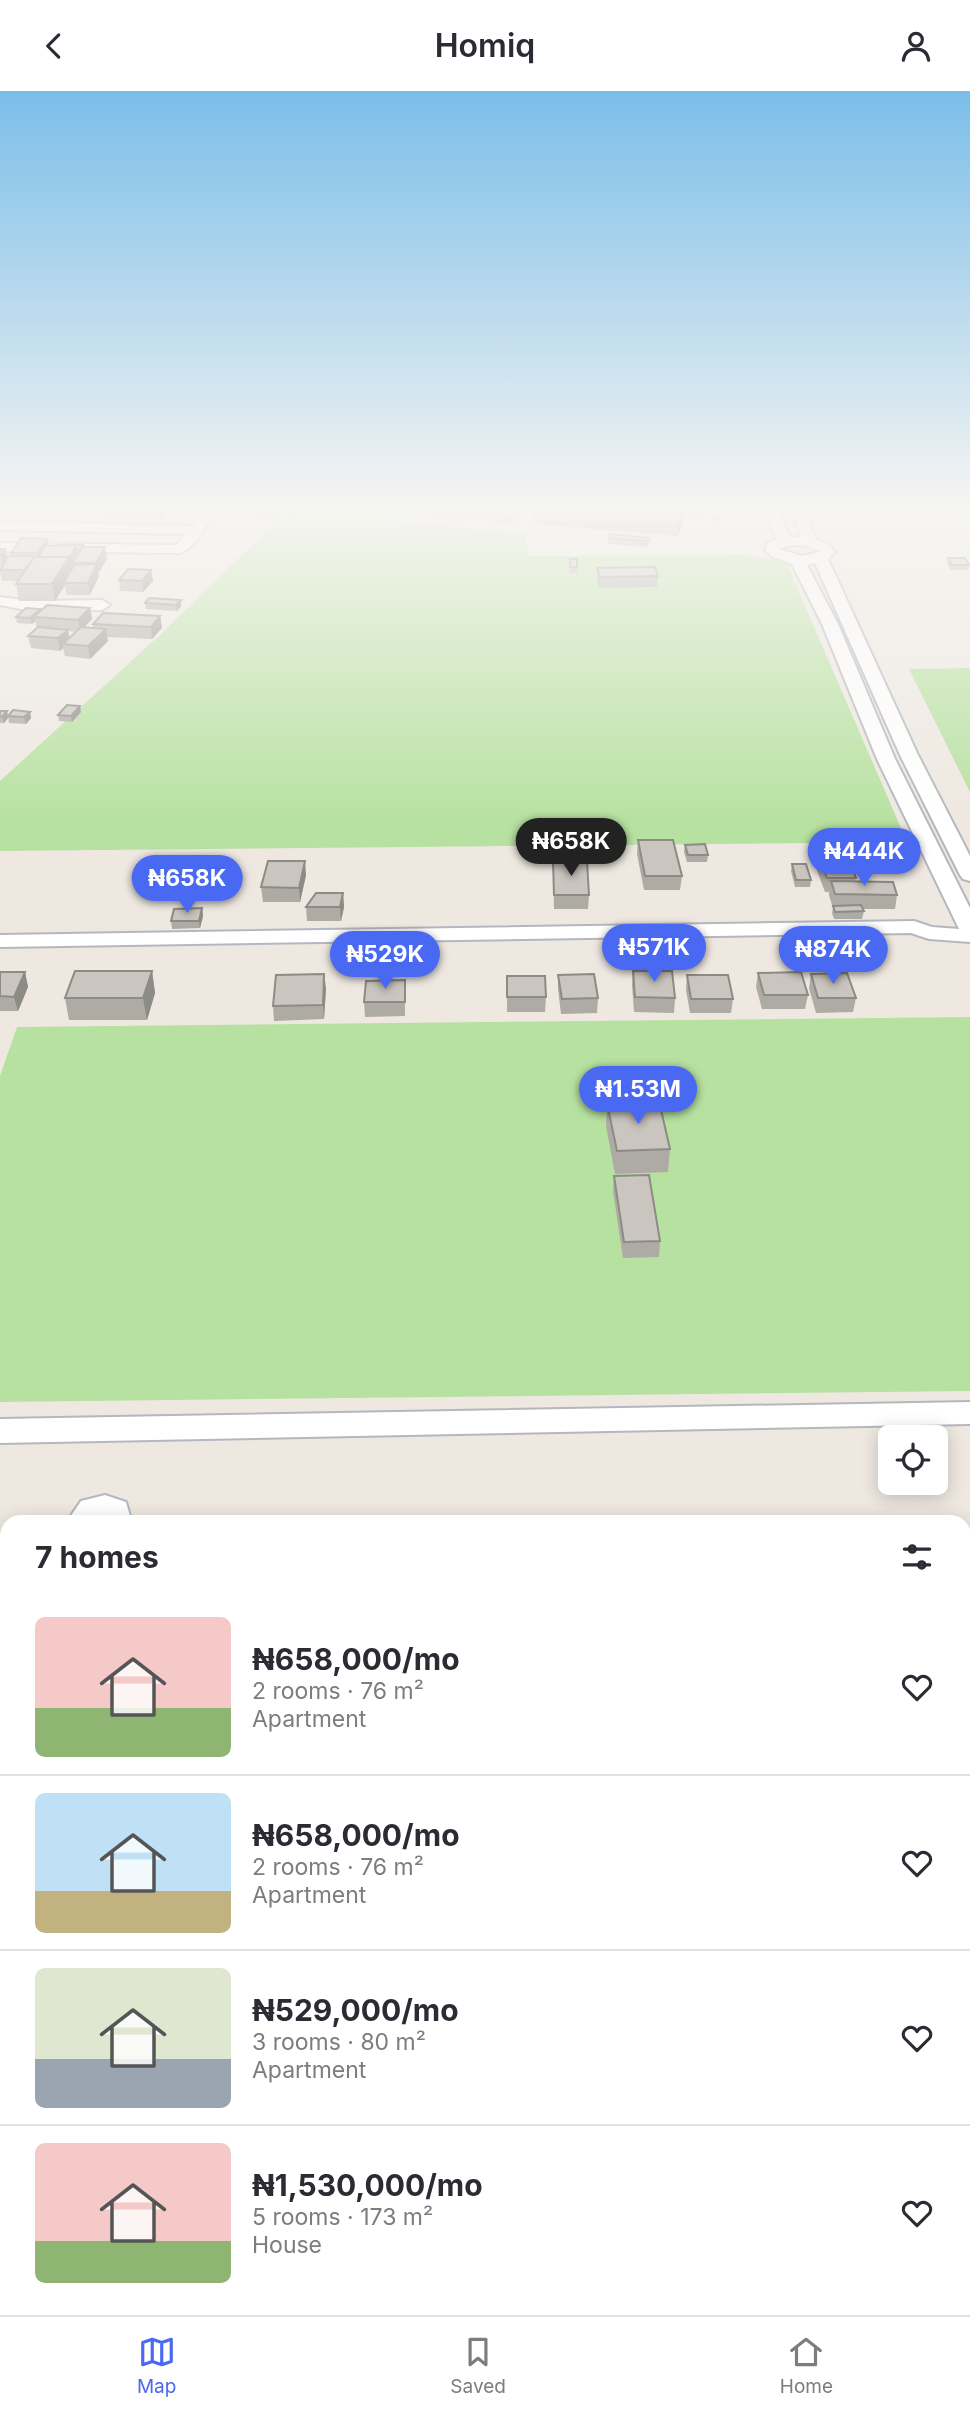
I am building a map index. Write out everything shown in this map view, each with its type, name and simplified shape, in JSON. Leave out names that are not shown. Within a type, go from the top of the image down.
[{"type":"street","points":[[0,941],[914,927],[929,933],[968,928],[886,759],[825,615]]},
{"type":"street","points":[[846,615],[909,755],[970,875]]},
{"type":"street","points":[[0,1431],[970,1413]]},
{"type":"street","points":[[88,1515],[92,1510],[105,1508],[115,1511],[115,1515]]},
{"type":"green space","points":[[181,615],[809,615],[907,842],[0,851],[0,781]]},
{"type":"green space","points":[[970,668],[970,792],[909,669]]},
{"type":"green space","points":[[970,1017],[970,1391],[0,1402],[0,1076],[17,1027]]},
{"type":"building","points":[[18,615],[34,615],[30,618],[16,617]]},
{"type":"building","points":[[36,615],[83,615],[78,620],[34,617]]},
{"type":"building","points":[[101,615],[160,616],[151,627],[93,624]]},
{"type":"building","points":[[38,627],[68,630],[58,638],[28,636]]},
{"type":"building","points":[[81,627],[106,629],[88,646],[63,644]]},
{"type":"building","points":[[67,705],[80,706],[71,716],[58,715]]},
{"type":"building","points":[[13,710],[30,712],[24,717],[8,716]]},
{"type":"building","points":[[818,835],[869,835],[874,848],[822,848]]},
{"type":"building","points":[[638,840],[673,840],[682,876],[645,876]]},
{"type":"building","points":[[705,844],[708,855],[688,855],[685,845]]},
{"type":"building","points":[[847,854],[856,878],[827,878],[819,855]]},
{"type":"building","points":[[268,861],[305,861],[299,888],[261,887]]},
{"type":"building","points":[[553,861],[587,861],[589,895],[554,895]]},
{"type":"building","points":[[792,864],[806,864],[811,880],[796,880]]},
{"type":"building","points":[[831,881],[893,882],[897,895],[835,894]]},
{"type":"building","points":[[316,893],[343,893],[340,907],[306,907]]},
{"type":"building","points":[[861,905],[864,911],[835,912],[833,906]]},
{"type":"building","points":[[202,908],[199,921],[171,921],[174,909]]},
{"type":"building","points":[[75,971],[152,971],[143,998],[65,998]]},
{"type":"building","points":[[633,971],[672,971],[675,998],[635,997]]},
{"type":"building","points":[[0,972],[25,972],[14,997],[0,996]]},
{"type":"building","points":[[801,972],[808,995],[764,995],[758,973]]},
{"type":"building","points":[[847,973],[856,998],[818,998],[811,974]]},
{"type":"building","points":[[324,974],[323,1005],[273,1006],[276,975]]},
{"type":"building","points":[[594,974],[598,998],[562,999],[558,975]]},
{"type":"building","points":[[687,975],[728,975],[733,999],[691,999]]},
{"type":"building","points":[[507,976],[545,976],[546,997],[507,997]]},
{"type":"building","points":[[405,980],[405,1002],[364,1002],[366,981]]},
{"type":"building","points":[[659,1101],[670,1149],[617,1151],[607,1103]]},
{"type":"building","points":[[649,1175],[660,1241],[624,1242],[614,1176]]}]
